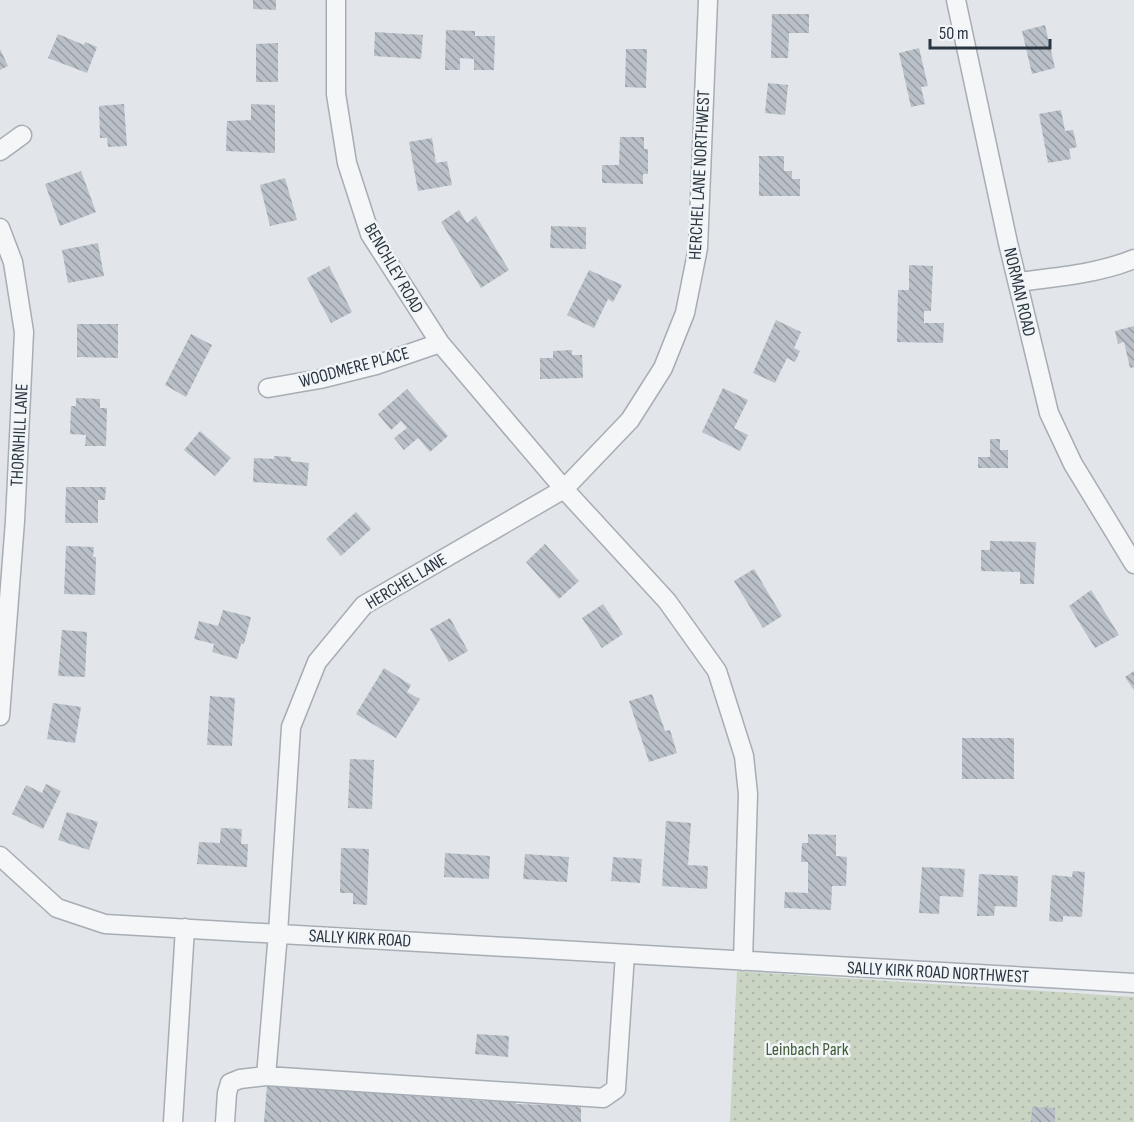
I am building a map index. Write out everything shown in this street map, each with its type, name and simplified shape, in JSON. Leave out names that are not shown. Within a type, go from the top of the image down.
[{"type":"street","name":"BENCHLEY ROAD","points":[[336,0],[336,94],[347,164],[370,234],[440,343],[564,489],[667,600],[717,670],[744,756],[748,794],[743,961]]},
{"type":"street","name":"HERCHEL LANE NORTHWEST","points":[[564,489],[630,420],[663,368],[685,313],[698,248],[708,0]]},
{"type":"street","name":"NORMAN ROAD","points":[[956,0],[1018,282],[1050,413],[1073,464],[1134,564]]},
{"type":"street","points":[[0,151],[22,135]]},
{"type":"street","name":"THORNHILL LANE","points":[[0,228],[13,262],[24,332],[7,521],[0,716]]},
{"type":"street","points":[[1018,282],[1091,272],[1134,259]]},
{"type":"street","name":"WOODMERE PLACE","points":[[268,388],[320,379],[376,365],[440,343]]},
{"type":"street","name":"HERCHEL LANE","points":[[266,1076],[291,727],[317,662],[364,604],[564,489]]},
{"type":"street","name":"SALLY KIRK ROAD","points":[[0,856],[57,908],[105,924],[743,961]]},
{"type":"street","points":[[172,1122],[185,928]]},
{"type":"street","points":[[225,1122],[230,1083],[240,1079],[266,1076],[603,1098],[616,1089],[625,954]]},
{"type":"street","name":"SALLY KIRK ROAD NORTHWEST","points":[[743,961],[1134,983]]},
{"type":"green space","name":"Leinbach Park","points":[[737,971],[1134,997],[1134,1122],[730,1122]]},
{"type":"building","points":[[253,0],[276,0],[276,10],[253,9]]},
{"type":"building","points":[[772,14],[809,14],[809,33],[789,33],[788,58],[771,58]]},
{"type":"building","points":[[1045,25],[1055,68],[1032,74],[1022,31]]},
{"type":"building","points":[[446,30],[475,31],[475,36],[495,36],[494,70],[474,70],[474,59],[460,58],[460,70],[445,70]]},
{"type":"building","points":[[375,32],[423,35],[421,59],[374,56]]},
{"type":"building","points":[[58,34],[84,45],[85,42],[97,47],[87,73],[48,58]]},
{"type":"building","points":[[278,43],[278,82],[256,82],[256,44]]},
{"type":"building","points":[[919,48],[928,86],[921,87],[925,104],[911,107],[899,53]]},
{"type":"building","points":[[0,49],[8,66],[0,70]]},
{"type":"building","points":[[626,49],[647,49],[646,88],[625,87]]},
{"type":"building","points":[[768,83],[788,85],[785,115],[765,113]]},
{"type":"building","points":[[124,104],[127,146],[108,147],[107,138],[100,138],[99,106]]},
{"type":"building","points":[[251,104],[275,105],[275,153],[226,151],[227,121],[251,120]]},
{"type":"building","points":[[1061,110],[1065,131],[1073,130],[1077,147],[1069,149],[1071,159],[1048,163],[1039,114]]},
{"type":"building","points":[[620,137],[644,137],[644,149],[648,149],[648,174],[643,174],[643,184],[602,183],[602,165],[619,165]]},
{"type":"building","points":[[432,138],[436,163],[447,161],[452,185],[418,191],[409,142]]},
{"type":"building","points":[[759,156],[784,156],[784,171],[792,171],[792,179],[800,179],[800,196],[759,196]]},
{"type":"building","points":[[81,171],[96,212],[60,226],[45,184]]},
{"type":"building","points":[[285,178],[297,220],[270,226],[260,185]]},
{"type":"building","points":[[459,210],[467,223],[476,216],[509,270],[481,288],[441,222]]},
{"type":"building","points":[[551,226],[586,227],[586,249],[550,248]]},
{"type":"building","points":[[98,243],[104,276],[68,283],[62,250]]},
{"type":"building","points":[[909,265],[933,266],[931,311],[924,311],[924,323],[944,323],[943,343],[897,342],[898,290],[909,290]]},
{"type":"building","points":[[329,266],[352,312],[331,323],[307,278]]},
{"type":"building","points":[[589,270],[622,285],[613,302],[608,299],[594,328],[567,315]]},
{"type":"building","points":[[776,320],[801,332],[794,348],[800,351],[795,362],[787,358],[775,383],[753,373]]},
{"type":"building","points":[[77,324],[118,324],[118,358],[77,357]]},
{"type":"building","points":[[1134,326],[1134,367],[1130,368],[1124,342],[1118,344],[1115,331]]},
{"type":"building","points":[[191,334],[212,345],[186,397],[165,385]]},
{"type":"building","points":[[572,350],[572,355],[582,355],[583,378],[540,379],[540,358],[553,358],[553,351]]},
{"type":"building","points":[[723,388],[748,400],[734,428],[748,435],[740,451],[702,432]]},
{"type":"building","points":[[407,389],[448,436],[430,452],[418,438],[404,450],[394,438],[407,428],[401,421],[391,430],[378,414]]},
{"type":"building","points":[[76,398],[100,399],[100,408],[107,408],[106,446],[85,446],[86,435],[70,434],[71,406],[76,406]]},
{"type":"building","points":[[200,431],[231,458],[215,476],[184,450]]},
{"type":"building","points":[[990,439],[1000,439],[1000,450],[1008,450],[1008,468],[978,468],[978,457],[990,457]]},
{"type":"building","points":[[274,456],[291,457],[291,461],[309,463],[307,486],[253,482],[254,458],[274,459]]},
{"type":"building","points":[[66,487],[106,487],[105,500],[98,500],[98,523],[65,523]]},
{"type":"building","points":[[356,512],[371,529],[341,556],[326,539]]},
{"type":"building","points":[[990,541],[1036,542],[1034,584],[1020,584],[1020,572],[981,571],[981,550],[990,550]]},
{"type":"building","points":[[545,544],[579,581],[559,599],[526,562]]},
{"type":"building","points":[[66,546],[94,547],[95,595],[64,594]]},
{"type":"building","points":[[754,569],[782,616],[763,628],[734,581]]},
{"type":"building","points":[[1091,590],[1119,635],[1095,648],[1069,606]]},
{"type":"building","points":[[603,604],[623,634],[602,648],[582,618]]},
{"type":"building","points":[[223,610],[251,617],[244,644],[241,644],[237,659],[212,652],[214,644],[194,639],[199,621],[218,626]]},
{"type":"building","points":[[450,618],[468,651],[449,662],[430,629]]},
{"type":"building","points":[[62,630],[87,632],[85,677],[58,676]]},
{"type":"building","points":[[384,668],[411,685],[407,692],[420,699],[396,738],[356,714]]},
{"type":"building","points":[[1134,671],[1134,690],[1125,677]]},
{"type":"building","points":[[652,694],[665,731],[670,730],[677,753],[649,762],[629,701]]},
{"type":"building","points":[[210,696],[235,698],[232,746],[207,745]]},
{"type":"building","points":[[53,703],[81,707],[75,743],[47,739]]},
{"type":"building","points":[[962,738],[1014,738],[1014,779],[962,779]]},
{"type":"building","points":[[350,759],[374,760],[372,809],[348,808]]},
{"type":"building","points":[[46,784],[61,791],[43,829],[12,814],[26,785],[42,793]]},
{"type":"building","points":[[67,812],[98,822],[89,850],[58,840]]},
{"type":"building","points":[[666,821],[691,823],[688,865],[708,866],[707,889],[662,886]]},
{"type":"building","points":[[221,828],[242,829],[241,844],[248,844],[247,867],[197,864],[199,842],[220,843]]},
{"type":"building","points":[[808,834],[836,835],[836,856],[847,857],[846,886],[832,886],[831,910],[784,908],[785,892],[808,893],[808,862],[801,862],[802,843],[808,843]]},
{"type":"building","points":[[341,848],[369,849],[367,905],[353,904],[353,893],[340,893]]},
{"type":"building","points":[[445,853],[490,856],[489,879],[444,877]]},
{"type":"building","points":[[525,854],[569,857],[567,882],[523,879]]},
{"type":"building","points":[[613,857],[642,859],[640,883],[611,881]]},
{"type":"building","points":[[922,867],[965,869],[963,897],[940,896],[939,914],[919,913]]},
{"type":"building","points":[[1073,871],[1085,872],[1082,917],[1063,916],[1063,922],[1049,921],[1052,875],[1072,877]]},
{"type":"building","points":[[979,874],[1018,876],[1017,907],[995,906],[994,916],[977,916]]},
{"type":"building","points":[[477,1034],[509,1036],[508,1057],[475,1054]]},
{"type":"building","points":[[267,1085],[484,1101],[484,1099],[517,1101],[516,1104],[581,1106],[581,1122],[264,1122]]},
{"type":"building","points":[[1032,1107],[1055,1108],[1055,1122],[1031,1122]]}]
